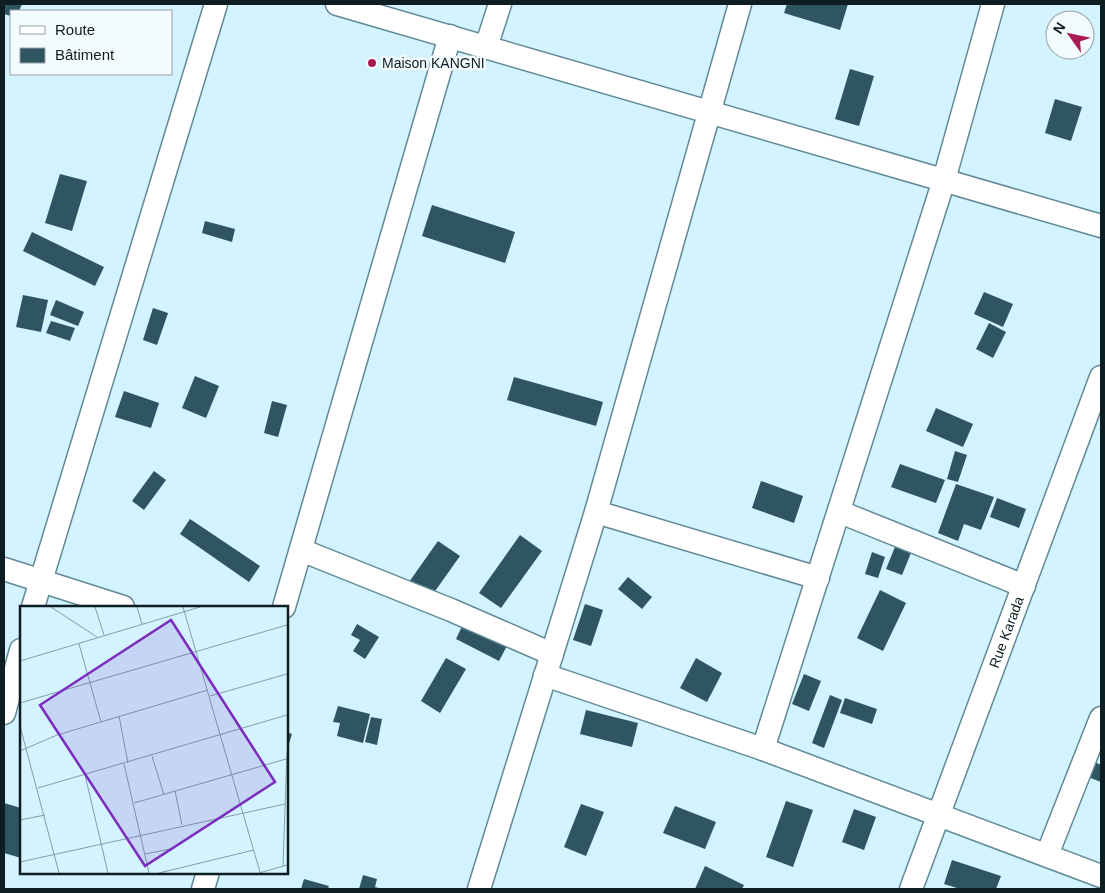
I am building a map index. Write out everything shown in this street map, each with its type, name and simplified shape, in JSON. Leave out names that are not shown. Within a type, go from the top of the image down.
[{"type":"street","points":[[33,606],[216,4]]},
{"type":"street","points":[[337,4],[1101,226]]},
{"type":"street","points":[[486,47],[500,4]]},
{"type":"street","points":[[479,889],[596,512],[740,4]]},
{"type":"street","points":[[763,749],[840,512],[944,180],[993,4]]},
{"type":"street","points":[[284,606],[450,36]]},
{"type":"street","name":"Rue Karada","points":[[911,889],[1101,377]]},
{"type":"street","points":[[596,512],[818,578]]},
{"type":"street","points":[[840,512],[1024,586]]},
{"type":"street","points":[[301,550],[451,610],[552,654]]},
{"type":"street","points":[[4,569],[120,606]]},
{"type":"street","points":[[4,713],[20,654]]},
{"type":"street","points":[[546,675],[763,749],[1101,876]]},
{"type":"street","points":[[1047,855],[1101,718]]},
{"type":"street","points":[[203,889],[208,873]]},
{"type":"building","points":[[4,4],[22,4],[19,10],[10,10],[10,16],[4,14]]},
{"type":"building","points":[[787,4],[848,4],[840,30],[784,13]]},
{"type":"building","points":[[850,69],[874,76],[859,126],[835,119]]},
{"type":"building","points":[[1055,99],[1082,107],[1071,141],[1045,133]]},
{"type":"building","points":[[60,174],[87,181],[72,231],[45,223]]},
{"type":"building","points":[[432,205],[515,232],[505,263],[422,236]]},
{"type":"building","points":[[205,221],[235,229],[232,242],[202,233]]},
{"type":"building","points":[[32,232],[104,267],[95,286],[23,251]]},
{"type":"building","points":[[984,292],[1013,304],[1003,327],[974,314]]},
{"type":"building","points":[[23,295],[48,300],[41,332],[16,327]]},
{"type":"building","points":[[56,300],[84,312],[78,326],[50,315]]},
{"type":"building","points":[[153,308],[168,313],[157,345],[143,340]]},
{"type":"building","points":[[51,321],[75,328],[70,341],[46,333]]},
{"type":"building","points":[[989,323],[1006,332],[993,358],[976,349]]},
{"type":"building","points":[[195,376],[219,386],[206,418],[182,408]]},
{"type":"building","points":[[514,377],[603,402],[596,426],[507,400]]},
{"type":"building","points":[[124,391],[159,403],[151,428],[115,417]]},
{"type":"building","points":[[272,401],[287,405],[278,437],[264,433]]},
{"type":"building","points":[[936,408],[973,424],[963,447],[926,431]]},
{"type":"building","points":[[955,451],[967,455],[958,482],[947,479]]},
{"type":"building","points":[[900,464],[945,480],[936,503],[891,487]]},
{"type":"building","points":[[154,471],[166,480],[144,510],[132,501]]},
{"type":"building","points":[[761,481],[803,496],[794,523],[752,508]]},
{"type":"building","points":[[956,484],[994,497],[981,530],[964,524],[958,541],[938,533]]},
{"type":"building","points":[[997,498],[1026,509],[1019,528],[990,517]]},
{"type":"building","points":[[190,519],[260,566],[249,582],[180,534]]},
{"type":"building","points":[[520,535],[542,551],[501,608],[479,593]]},
{"type":"building","points":[[438,541],[460,556],[433,594],[409,582]]},
{"type":"building","points":[[897,542],[913,548],[902,575],[886,569]]},
{"type":"building","points":[[872,552],[885,557],[878,578],[865,574]]},
{"type":"building","points":[[628,577],[652,597],[642,609],[618,589]]},
{"type":"building","points":[[880,590],[906,603],[883,651],[857,638]]},
{"type":"building","points":[[585,604],[603,610],[591,646],[573,640]]},
{"type":"building","points":[[465,620],[509,642],[499,661],[456,639]]},
{"type":"building","points":[[357,624],[379,637],[365,659],[353,651],[360,640],[351,635]]},
{"type":"building","points":[[446,658],[466,669],[440,713],[421,701]]},
{"type":"building","points":[[696,658],[722,673],[707,702],[680,688]]},
{"type":"building","points":[[804,674],[821,681],[809,711],[792,704]]},
{"type":"building","points":[[830,695],[842,700],[824,748],[812,743]]},
{"type":"building","points":[[845,698],[877,709],[872,724],[840,713]]},
{"type":"building","points":[[338,706],[370,714],[363,743],[337,736],[340,723],[333,722]]},
{"type":"building","points":[[586,710],[638,723],[632,747],[580,734]]},
{"type":"building","points":[[371,717],[382,719],[377,745],[365,742]]},
{"type":"building","points":[[288,733],[292,734],[288,747]]},
{"type":"building","points":[[1095,762],[1101,765],[1101,782],[1088,777]]},
{"type":"building","points":[[786,801],[813,810],[793,867],[766,857]]},
{"type":"building","points":[[4,803],[20,808],[20,858],[4,853]]},
{"type":"building","points":[[581,804],[604,812],[586,856],[564,847]]},
{"type":"building","points":[[675,806],[716,822],[705,849],[663,833]]},
{"type":"building","points":[[854,809],[876,817],[864,850],[842,842]]},
{"type":"building","points":[[952,860],[1001,876],[996,889],[960,889],[944,884]]},
{"type":"building","points":[[705,866],[744,885],[742,889],[695,889]]},
{"type":"building","points":[[363,875],[377,879],[375,887],[382,889],[359,889]]},
{"type":"building","points":[[304,879],[329,886],[328,889],[301,889]]},
{"type":"place","name":"Maison KANGNI","points":[[372,63]]}]
